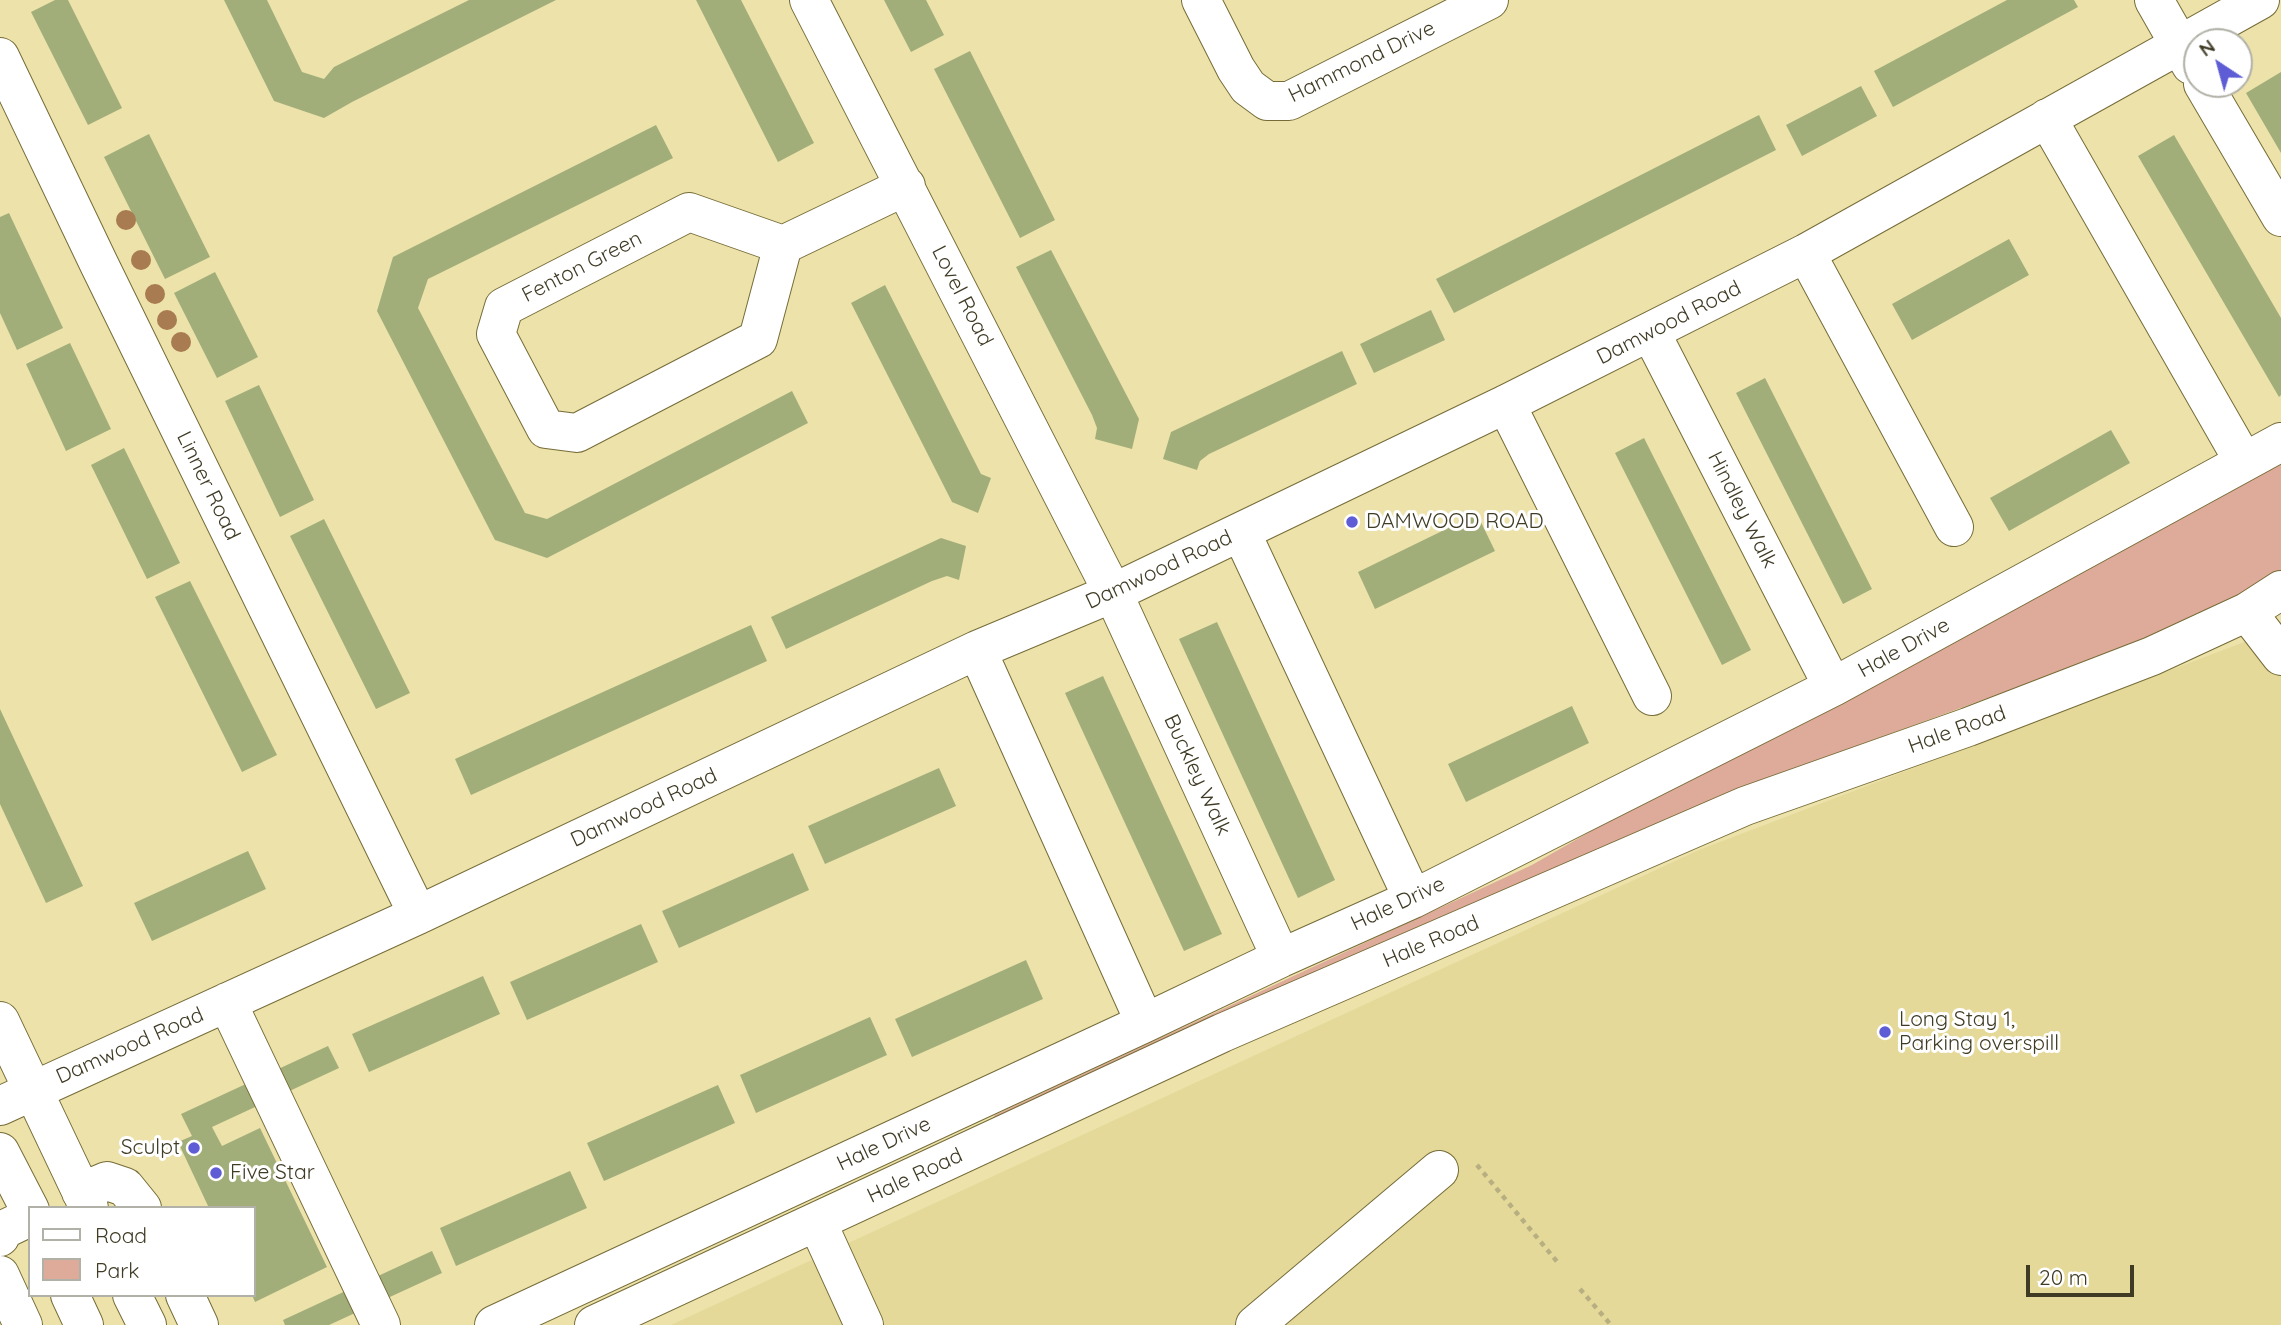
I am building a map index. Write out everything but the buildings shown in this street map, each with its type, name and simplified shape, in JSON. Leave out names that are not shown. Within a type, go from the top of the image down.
[{"type":"street","name":"Lovel Road","points":[[809,0],[1113,593]]},
{"type":"street","name":"Hammond Drive","points":[[1201,0],[1236,69],[1248,87],[1267,101],[1289,101],[1489,0]]},
{"type":"street","points":[[2154,0],[2183,50]]},
{"type":"street","name":"Damwood Road","points":[[2225,28],[2259,0]]},
{"type":"street","name":"Linner Road","points":[[0,57],[104,276],[418,915]]},
{"type":"street","name":"Damwood Road","points":[[17,1098],[418,915],[977,650],[1113,593],[1241,532],[1651,333],[1807,253],[2047,118],[2183,61]]},
{"type":"street","points":[[2211,98],[2281,217]]},
{"type":"street","points":[[2047,118],[2244,463]]},
{"type":"street","points":[[783,245],[905,186]]},
{"type":"street","name":"Fenton Green","points":[[689,212],[783,245],[758,339],[577,433],[546,429],[496,334],[504,307],[689,212]]},
{"type":"street","points":[[1807,253],[1954,527]]},
{"type":"street","name":"Hindley Walk","points":[[1651,333],[1833,687]]},
{"type":"street","points":[[1506,404],[1652,696]]},
{"type":"street","name":"Hale Drive","points":[[495,1325],[1145,1024],[1280,958],[1412,900],[1833,687],[2281,442]]},
{"type":"street","points":[[1241,532],[1412,900]]},
{"type":"street","name":"Hale Road","points":[[594,1325],[1222,1033],[1732,811],[1968,727],[2152,656],[2248,612],[2281,590]]},
{"type":"street","name":"Buckley Walk","points":[[1113,593],[1280,958]]},
{"type":"street","points":[[2248,612],[2281,656]]},
{"type":"street","points":[[977,650],[1145,1024]]},
{"type":"street","points":[[227,1002],[381,1325]]},
{"type":"street","points":[[0,1021],[17,1098],[85,1200],[107,1181],[125,1187],[140,1206]]},
{"type":"street","points":[[0,1152],[28,1206]]},
{"type":"street","points":[[1255,1325],[1457,1166]]},
{"type":"street","points":[[0,1237],[3,1230],[28,1218]]},
{"type":"street","points":[[817,1223],[864,1325]]},
{"type":"street","points":[[0,1275],[23,1325]]},
{"type":"street","points":[[71,1297],[84,1325]]},
{"type":"street","points":[[133,1297],[147,1325]]},
{"type":"street","points":[[186,1297],[199,1325]]},
{"type":"path","points":[[1457,1166],[1559,1265]]},
{"type":"path","points":[[1580,1289],[1611,1325]]},
{"type":"shaded area","name":"Long Stay 1, Parking overspill","points":[[2281,628],[2281,1325],[671,1325],[1699,850]]},
{"type":"green space","points":[[2281,462],[2281,574],[2138,643],[1802,766],[984,1130],[995,1115],[1532,865],[1633,807],[1873,687]]},
{"type":"place","name":"DAMWOOD ROAD","points":[[1352,522]]},
{"type":"place","name":"Long Stay 1, Parking overspill","points":[[1885,1032]]},
{"type":"place","name":"Sculpt","points":[[194,1148]]},
{"type":"place","name":"Five Star","points":[[216,1173]]}]
